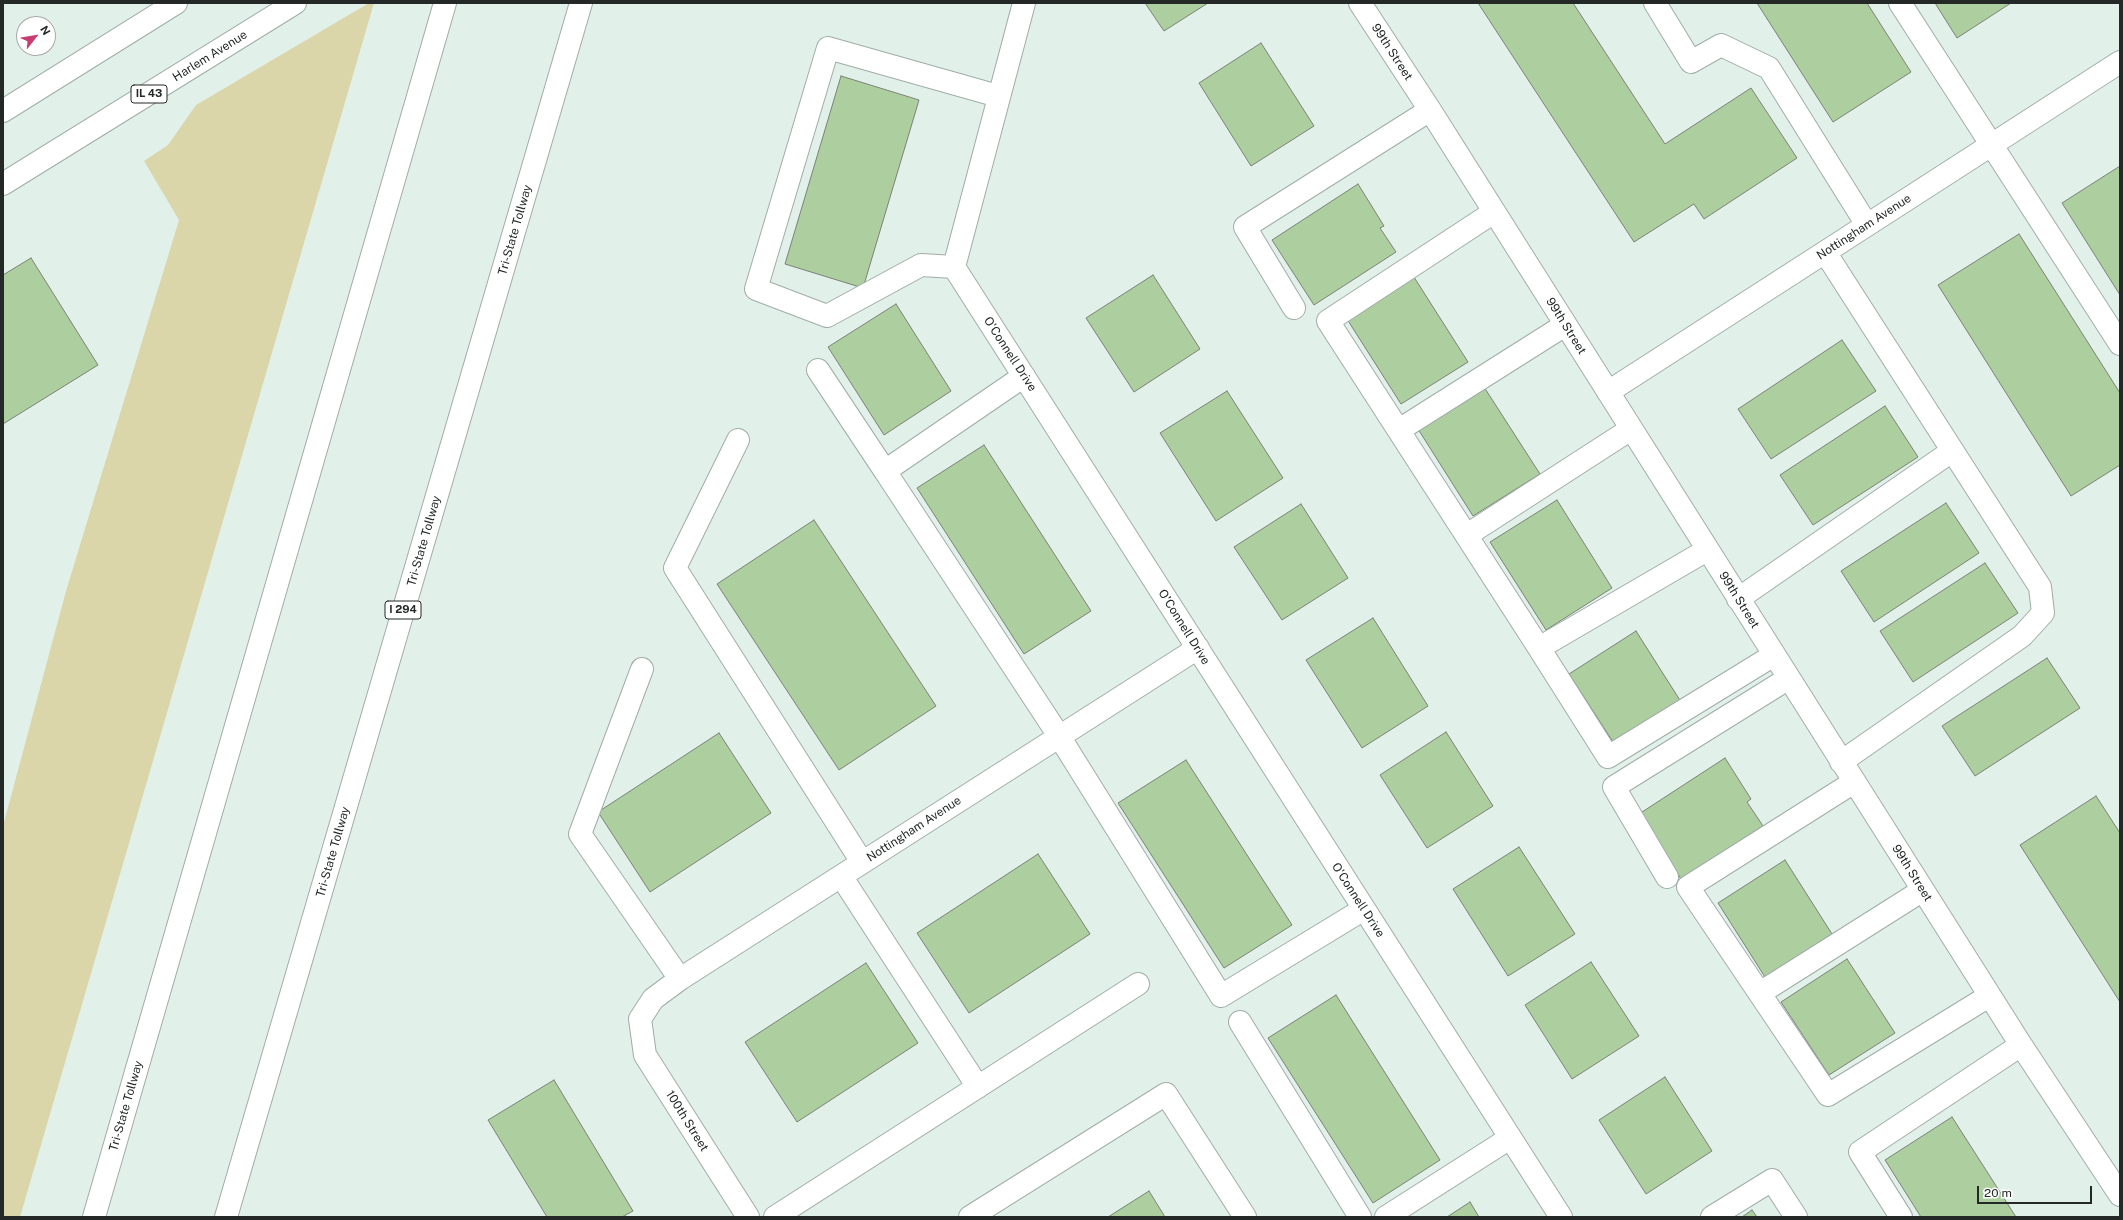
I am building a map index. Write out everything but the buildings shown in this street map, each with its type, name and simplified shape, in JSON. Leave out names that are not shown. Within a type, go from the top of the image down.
[{"type":"main road","points":[[3,111],[176,3]]},
{"type":"main road","name":"Harlem Avenue","points":[[3,184],[295,3]]},
{"type":"main road","name":"Tri-State Tollway","points":[[94,1217],[445,3]]},
{"type":"main road","name":"Tri-State Tollway","points":[[226,1217],[581,3]]},
{"type":"main road","points":[[998,96],[828,48],[756,289],[827,316],[921,265],[954,267],[998,96],[1024,3]]},
{"type":"main road","name":"99th Street","points":[[1360,3],[1430,110],[1989,996],[2120,1195]]},
{"type":"main road","points":[[1655,3],[1691,62],[1721,45],[1769,68],[1867,225]]},
{"type":"main road","points":[[1900,3],[2120,344]]},
{"type":"main road","name":"Nottingham Avenue","points":[[1608,392],[2120,62]]},
{"type":"main road","points":[[1294,308],[1245,228],[1430,110]]},
{"type":"main road","points":[[1494,212],[1328,321],[1467,535],[1608,758],[1774,655]]},
{"type":"main road","points":[[1825,252],[2040,587],[2043,613],[2022,636],[1841,762]]},
{"type":"main road","name":"O'Connell Drive","points":[[954,267],[1561,1217]]},
{"type":"main road","points":[[1399,430],[1565,325]]},
{"type":"main road","points":[[818,370],[1059,736],[1222,996],[1364,909]]},
{"type":"main road","points":[[885,471],[1024,376]]},
{"type":"main road","points":[[1467,535],[1631,429]]},
{"type":"main road","points":[[738,440],[675,568],[862,862]]},
{"type":"main road","points":[[1738,599],[1952,451]]},
{"type":"main road","points":[[1539,648],[1708,550]]},
{"type":"main road","name":"Nottingham Avenue","points":[[640,1019],[653,1000],[680,979],[1198,648]]},
{"type":"main road","points":[[642,668],[580,834],[680,979]]},
{"type":"main road","points":[[1668,877],[1614,787],[1789,678]]},
{"type":"main road","points":[[1854,782],[1688,887],[1828,1095],[1989,996]]},
{"type":"main road","points":[[841,876],[978,1087]]},
{"type":"main road","points":[[1760,993],[1923,890]]},
{"type":"main road","points":[[775,1217],[1138,984]]},
{"type":"main road","name":"100th Street","points":[[640,1019],[645,1055],[748,1217]]},
{"type":"main road","points":[[1240,1022],[1360,1217]]},
{"type":"main road","points":[[1901,1217],[1860,1152],[2021,1046]]},
{"type":"main road","points":[[970,1217],[1166,1094],[1245,1217]]},
{"type":"main road","points":[[1386,1217],[1510,1138]]},
{"type":"main road","points":[[1712,1217],[1772,1180],[1796,1217]]},
{"type":"shaded area","points":[[369,3],[374,3],[20,1217],[3,1217],[3,826],[66,591],[179,220],[144,161],[168,145],[196,105]]}]
